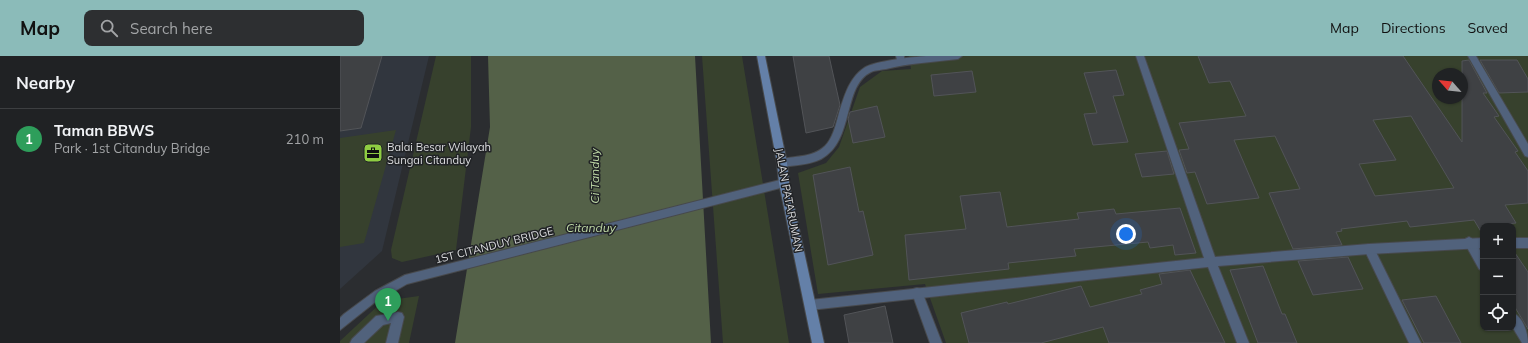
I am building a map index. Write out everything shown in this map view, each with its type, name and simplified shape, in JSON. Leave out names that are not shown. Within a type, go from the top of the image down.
[{"type":"street","name":"JALAN PATARUMAN","points":[[761,56],[782,163],[784,183],[818,343]]},
{"type":"street","points":[[782,163],[818,156],[830,146],[839,132],[853,84],[859,76],[868,70],[901,59],[958,56]]},
{"type":"street","points":[[1140,56],[1211,262],[1243,343]]},
{"type":"street","points":[[1472,56],[1528,153]]},
{"type":"street","name":"1ST CITANDUY BRIDGE","points":[[340,325],[359,307],[376,295],[405,280],[784,183]]},
{"type":"street","points":[[1469,242],[1480,261]]},
{"type":"street","points":[[810,305],[1211,262],[1369,249],[1480,242]]},
{"type":"street","points":[[1516,243],[1528,243]]},
{"type":"street","points":[[1369,249],[1415,343]]},
{"type":"street","points":[[917,293],[936,343]]},
{"type":"street","points":[[356,343],[380,320],[398,317],[392,343]]},
{"type":"street","points":[[1516,323],[1528,343]]},
{"type":"shaded area","name":"Balai Besar Wilayah Sungai Citanduy","points":[[340,56],[429,56],[382,251],[340,289]]},
{"type":"shaded area","points":[[436,56],[471,56],[471,127],[456,250],[402,262],[392,258],[391,250]]},
{"type":"shaded area","points":[[702,56],[742,56],[789,343],[723,343]]},
{"type":"shaded area","points":[[909,56],[1528,56],[1528,343],[946,343],[925,284],[818,294],[798,173],[826,163],[839,147],[860,87],[882,71],[911,69]]},
{"type":"shaded area","points":[[396,130],[364,243],[340,247],[340,138]]},
{"type":"shaded area","points":[[419,296],[409,343],[340,343],[340,341],[383,301]]},
{"type":"water","name":"Citanduy","points":[[488,56],[695,56],[711,343],[455,343],[490,127]]},
{"type":"building","points":[[340,56],[382,56],[361,128],[340,131]]},
{"type":"building","points":[[793,56],[829,56],[840,105],[833,127],[806,133]]},
{"type":"building","points":[[1198,56],[1403,56],[1432,98],[1432,104],[1436,104],[1462,142],[1462,104],[1468,104],[1468,68],[1462,68],[1462,61],[1469,60],[1487,93],[1483,93],[1499,116],[1494,117],[1518,151],[1515,152],[1528,171],[1528,203],[1505,205],[1516,223],[1480,223],[1480,230],[1474,220],[1410,227],[1407,221],[1341,229],[1342,231],[1336,232],[1342,245],[1293,249],[1269,193],[1300,189],[1275,136],[1234,140],[1259,198],[1207,204],[1195,172],[1187,173],[1179,150],[1189,149],[1179,123],[1246,116],[1230,81],[1209,83]],"holes":[[[1411,116],[1454,188],[1375,196],[1359,164],[1396,160],[1373,120]]]},
{"type":"building","points":[[1480,60],[1517,60],[1528,79],[1528,92],[1499,93]]},
{"type":"building","points":[[1116,70],[1124,95],[1113,96],[1128,142],[1093,145],[1084,114],[1097,113],[1084,73]]},
{"type":"building","points":[[972,71],[976,92],[934,96],[931,75]]},
{"type":"building","points":[[877,106],[885,137],[853,143],[848,119],[850,112]]},
{"type":"building","points":[[1167,151],[1174,174],[1142,177],[1135,154]]},
{"type":"building","points":[[850,167],[859,212],[863,211],[873,255],[828,265],[813,175]]},
{"type":"building","points":[[1000,192],[1007,227],[1079,219],[1077,213],[1114,209],[1116,214],[1180,208],[1196,253],[1175,255],[1173,245],[1150,248],[1148,242],[1074,249],[1076,256],[1008,263],[1009,269],[909,280],[905,235],[966,229],[960,196]]},
{"type":"building","points":[[1516,254],[1528,272],[1528,329],[1516,309]]},
{"type":"building","points":[[1348,257],[1363,289],[1313,295],[1298,261]]},
{"type":"building","points":[[1263,266],[1282,314],[1285,314],[1297,343],[1258,343],[1230,270]]},
{"type":"building","points":[[1190,270],[1225,343],[1109,343],[1103,327],[1041,343],[969,343],[961,313],[1007,302],[1008,304],[1081,286],[1090,307],[1142,294],[1140,290],[1162,284],[1159,274]]},
{"type":"building","points":[[1436,296],[1461,343],[1424,343],[1402,300]]},
{"type":"building","points":[[885,306],[893,343],[849,343],[844,315]]},
{"type":"place","name":"Balai Besar Wilayah Sungai Citanduy","points":[[373,153]]},
{"type":"place","name":"Taman BBWS","points":[[388,321]]},
{"type":"water label","name":"Ci Tanduy","points":[[595,176]]}]
